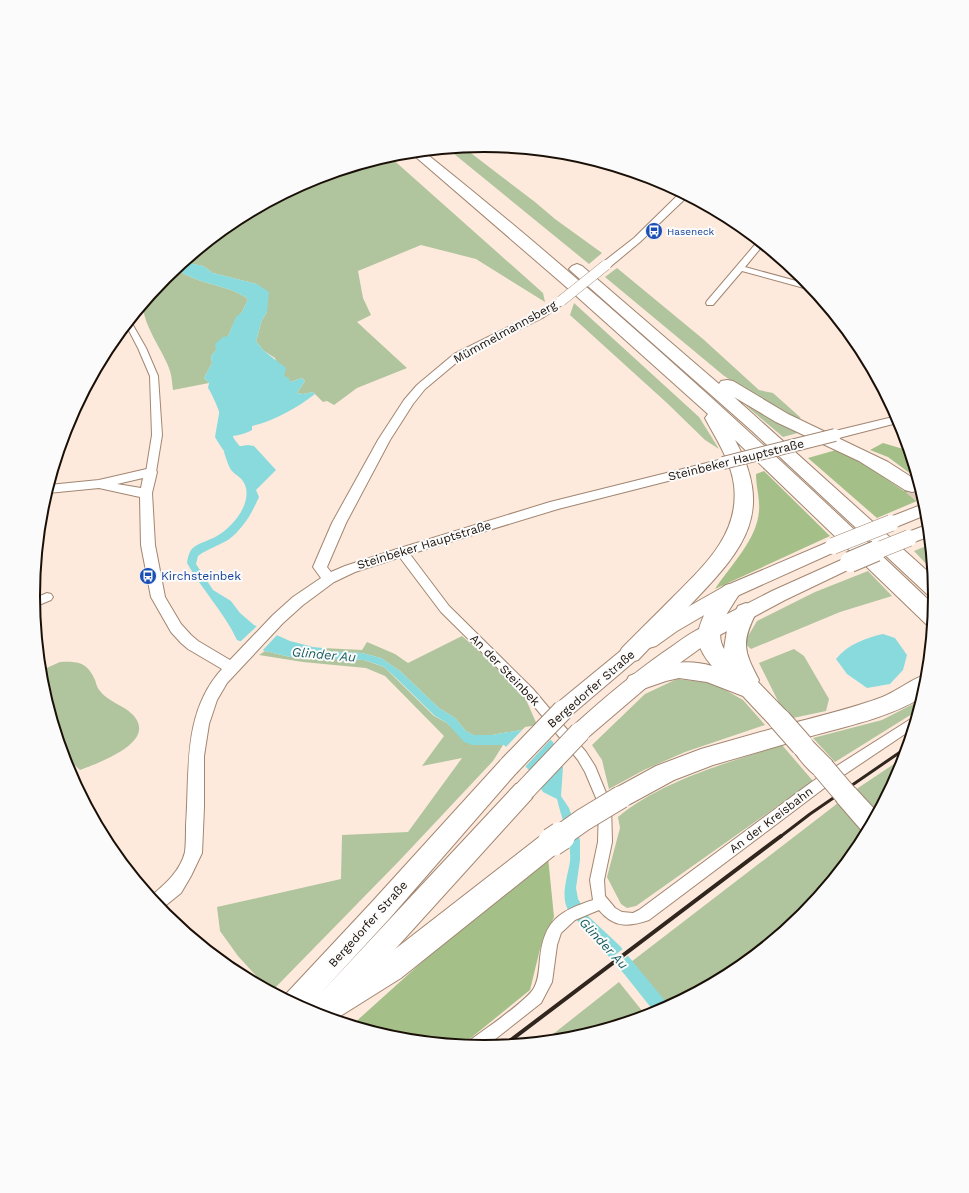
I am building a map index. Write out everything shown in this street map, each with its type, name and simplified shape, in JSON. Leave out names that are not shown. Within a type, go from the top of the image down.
[{"type":"highway","points":[[439,155],[512,214]]},
{"type":"highway","points":[[422,157],[551,266],[707,403],[813,501],[928,613]]},
{"type":"highway","points":[[567,260],[670,348],[829,490],[929,584]]},
{"type":"highway","points":[[670,348],[760,406],[875,462],[912,486]]},
{"type":"highway","points":[[630,654],[712,570],[723,557],[738,532],[744,504],[744,489],[740,471],[731,449],[707,403]]},
{"type":"highway","points":[[731,591],[716,614],[709,632],[712,647],[719,659],[733,675],[757,694]]},
{"type":"highway","points":[[746,611],[736,631],[734,639],[734,650],[742,672],[757,694],[868,820]]},
{"type":"highway","name":"Bergedorfer Straße","points":[[323,1010],[580,732],[638,682],[689,644],[709,632]]},
{"type":"highway","name":"Bergedorfer Straße","points":[[298,1000],[380,912],[509,766],[564,710],[630,654]]},
{"type":"highway","points":[[638,682],[670,671],[688,669],[718,678],[757,694]]},
{"type":"highway","points":[[325,1011],[391,968],[552,842],[583,820],[665,773],[709,756],[882,707],[903,698],[919,688]]},
{"type":"main road","name":"Bergedorfer Straße","points":[[630,654],[670,626],[731,591],[833,546],[920,511]]},
{"type":"main road","name":"Bergedorfer Straße","points":[[709,632],[746,611],[850,562],[924,532]]},
{"type":"street","name":"Mümmelmannsberg","points":[[329,579],[320,567],[339,523],[384,440],[408,402],[426,382],[458,356],[540,315],[561,301],[637,240],[681,198]]},
{"type":"street","points":[[710,302],[758,246]]},
{"type":"street","points":[[740,268],[804,287]]},
{"type":"street","points":[[131,327],[154,376],[157,435],[146,493],[148,545],[158,597],[168,615],[185,638],[193,645],[232,668]]},
{"type":"street","name":"Steinbeker Hauptstraße","points":[[160,900],[175,887],[185,871],[193,853],[196,807],[196,756],[204,710],[222,680],[270,627],[298,601],[329,579],[350,568],[555,505],[893,421]]},
{"type":"street","points":[[53,488],[99,484],[151,472]]},
{"type":"street","points":[[99,484],[134,492],[146,493]]},
{"type":"street","name":"An der Steinbek","points":[[402,552],[445,609],[529,692],[582,756],[591,770],[605,805],[605,842],[597,880],[598,896],[601,903]]},
{"type":"street","points":[[40,600],[46,597]]},
{"type":"street","name":"An der Kreisbahn","points":[[601,903],[605,909],[615,916],[627,919],[644,915],[818,785],[910,724]]},
{"type":"street","points":[[481,1041],[538,997],[542,990],[545,978],[552,936],[558,925],[570,916],[601,903]]},
{"type":"green space","points":[[470,152],[555,219],[602,253],[589,264],[453,153]]},
{"type":"green space","points":[[395,162],[543,293],[545,302],[476,259],[421,245],[358,271],[363,298],[371,315],[357,322],[407,368],[357,388],[334,405],[327,401],[323,402],[313,392],[303,394],[297,393],[305,381],[302,378],[290,382],[283,376],[275,358],[264,351],[256,341],[262,320],[267,312],[257,284],[213,273],[203,266],[190,263],[214,244],[262,212],[314,186],[369,167]]},
{"type":"green space","points":[[617,268],[703,339],[759,390],[773,393],[801,418],[795,420],[757,399],[723,375],[605,277]]},
{"type":"green space","points":[[180,272],[198,280],[236,292],[248,299],[242,312],[236,318],[228,336],[211,356],[212,363],[204,378],[209,383],[173,390],[168,364],[145,319],[144,311]]},
{"type":"green space","points":[[574,303],[699,417],[719,449],[705,440],[667,403],[570,315]]},
{"type":"green space","points":[[744,404],[748,405],[801,432],[783,437]]},
{"type":"green space","points":[[883,443],[903,449],[912,475],[888,457],[870,450]]},
{"type":"green space","points":[[836,450],[856,459],[904,491],[915,487],[918,501],[877,518],[808,458]]},
{"type":"green space","points":[[764,471],[830,536],[715,589],[742,552],[753,532],[759,511],[756,474]]},
{"type":"green space","points":[[926,546],[928,566],[914,551]]},
{"type":"green space","points":[[868,571],[892,596],[840,612],[751,649],[744,643],[757,621],[815,592]]},
{"type":"green space","points":[[462,636],[495,665],[524,695],[538,727],[492,735],[473,735],[466,731],[455,718],[439,708],[400,671],[381,658],[362,653],[323,651],[323,648],[362,650],[367,642],[395,654],[408,663]]},
{"type":"green space","points":[[794,649],[804,656],[829,699],[826,711],[793,718],[781,707],[759,663]]},
{"type":"green space","points":[[265,651],[290,657],[364,660],[384,667],[434,716],[447,723],[461,737],[489,744],[503,745],[493,761],[400,860],[275,988],[257,978],[238,956],[220,931],[217,907],[341,879],[342,835],[408,832],[462,758],[422,766],[444,736],[385,676],[366,668],[303,662],[259,655]]},
{"type":"green space","points":[[60,662],[72,662],[81,664],[89,669],[98,688],[103,694],[132,714],[139,724],[138,734],[133,742],[112,757],[80,770],[73,763],[55,712],[46,668]]},
{"type":"green space","points":[[677,679],[713,683],[743,700],[765,725],[685,752],[644,770],[609,789],[602,760],[592,745],[645,694]]},
{"type":"green space","points":[[916,703],[914,713],[835,762],[813,738],[882,720]]},
{"type":"green space","points":[[782,745],[813,781],[636,906],[627,908],[621,904],[607,877],[620,828],[618,817],[636,804],[675,783],[718,766]]},
{"type":"green space","points":[[897,762],[873,812],[855,792],[858,788]]},
{"type":"green space","points":[[838,803],[862,830],[837,867],[819,890],[799,911],[778,931],[755,949],[707,981],[664,1003],[631,962]]},
{"type":"green space","points":[[548,857],[554,917],[540,949],[530,990],[468,1040],[426,1037],[369,1026],[356,1022],[462,926]]},
{"type":"green space","points":[[619,982],[643,1011],[600,1026],[551,1036]]},
{"type":"water","points":[[190,263],[203,266],[213,273],[257,284],[269,292],[267,312],[262,320],[256,341],[264,351],[286,368],[284,376],[289,378],[290,382],[302,378],[305,381],[297,393],[303,394],[313,392],[315,394],[285,413],[269,421],[252,426],[252,430],[249,432],[227,437],[219,437],[219,412],[208,388],[209,383],[204,378],[212,363],[211,356],[216,350],[215,344],[223,337],[228,336],[236,317],[242,312],[248,299],[236,292],[180,272]]},
{"type":"water","points":[[248,445],[254,446],[276,470],[256,490],[259,497],[243,526],[228,540],[198,556],[196,564],[213,590],[231,601],[240,613],[254,625],[290,641],[323,648],[324,651],[362,653],[381,658],[400,671],[439,708],[455,718],[466,731],[473,735],[492,735],[538,727],[553,742],[563,767],[561,796],[569,808],[580,840],[580,860],[576,888],[578,899],[588,916],[620,946],[666,1002],[651,1008],[625,975],[568,910],[565,898],[565,886],[570,854],[568,838],[557,799],[543,792],[530,771],[504,745],[472,745],[464,742],[447,723],[435,716],[384,667],[364,660],[290,657],[265,651],[237,640],[226,620],[187,563],[192,549],[228,528],[238,516],[245,502],[245,484],[242,479],[231,470],[228,464],[224,452],[228,450],[228,448]]},
{"type":"water","points":[[883,634],[895,638],[907,655],[903,670],[890,684],[867,688],[847,674],[836,659],[846,649],[858,642]]},
{"type":"pier","points":[[258,625],[278,634],[261,652],[240,642]]},
{"type":"pier","points":[[538,725],[552,738],[524,768],[504,749],[525,727]]},
{"type":"pier","points":[[623,949],[629,955],[615,966],[609,959]]},
{"type":"waterway","name":"Glinder Au","points":[[229,408],[224,437],[230,447],[250,469]]},
{"type":"tunnel","points":[[912,486],[916,489]]},
{"type":"railway","points":[[780,837],[810,814],[900,752]]},
{"type":"railway","points":[[511,1040],[781,836]]},
{"type":"place","name":"Haseneck","points":[[654,231]]},
{"type":"place","name":"Kirchsteinbek","points":[[148,576]]}]
